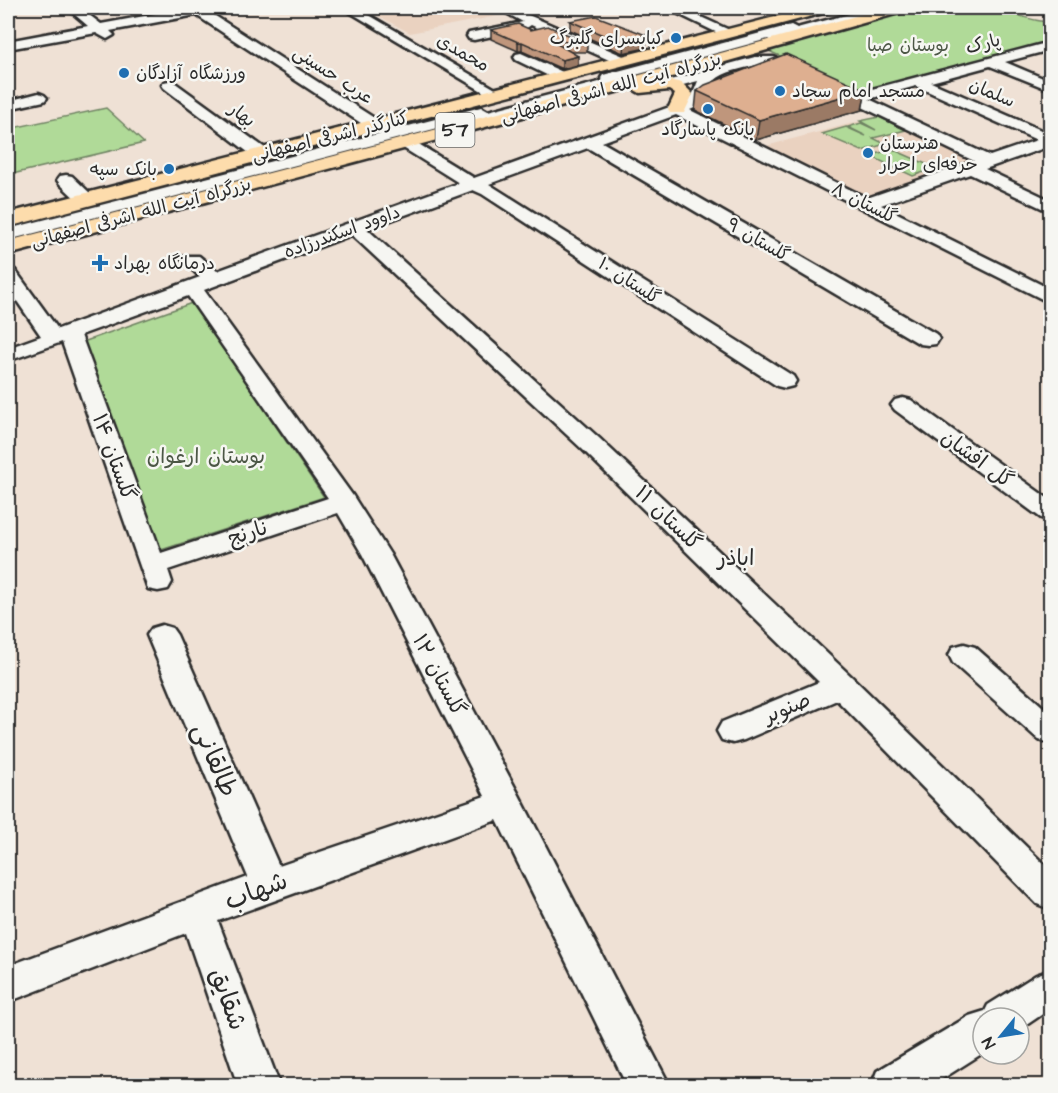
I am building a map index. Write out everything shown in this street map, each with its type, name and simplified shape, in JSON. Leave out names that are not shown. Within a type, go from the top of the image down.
[{"type":"main road","name":"کنارگذر اشرفی اصفهانی","points":[[8,220],[263,155],[384,127],[497,94],[826,8]]},
{"type":"main road","name":"بزرگراه آیت الله اشرفی اصفهانی","points":[[8,228],[384,127],[850,8]]},
{"type":"main road","name":"بزرگراه آیت الله اشرفی اصفهانی","points":[[8,248],[548,106],[900,8]]},
{"type":"main road","points":[[548,106],[587,100],[649,85],[668,85],[683,92],[684,97],[677,109]]},
{"type":"street","points":[[73,8],[117,43]]},
{"type":"street","points":[[8,45],[205,8]]},
{"type":"street","name":"عرب حسینی","points":[[205,8],[384,127]]},
{"type":"street","name":"محمدی","points":[[349,8],[497,94]]},
{"type":"street","points":[[503,8],[623,61]]},
{"type":"street","points":[[672,8],[729,33]]},
{"type":"street","points":[[771,8],[792,16]]},
{"type":"street","points":[[8,235],[539,97],[867,8]]},
{"type":"street","points":[[8,242],[720,54],[884,8]]},
{"type":"street","points":[[474,36],[535,23]]},
{"type":"street","points":[[459,30],[493,45]]},
{"type":"street","name":"پارک","points":[[856,98],[1050,46]]},
{"type":"street","points":[[521,57],[562,77]]},
{"type":"street","points":[[668,85],[755,61],[774,61],[988,162]]},
{"type":"street","points":[[992,62],[1050,86]]},
{"type":"street","name":"داوود اسکندرزاده","points":[[8,354],[61,335],[199,275],[354,227],[677,109],[696,101],[705,81],[718,71]]},
{"type":"street","name":"سلمان","points":[[918,82],[1050,140]]},
{"type":"street","name":"بهار","points":[[169,85],[263,155]]},
{"type":"street","points":[[8,105],[44,103],[27,87]]},
{"type":"street","name":"گلستان ٨","points":[[677,109],[1050,297]]},
{"type":"street","points":[[865,204],[1050,140]]},
{"type":"street","name":"گلستان ۹","points":[[588,141],[928,339]]},
{"type":"street","name":"گلستان ۱۰","points":[[406,143],[472,184],[489,190],[785,381]]},
{"type":"street","points":[[971,168],[1050,207]]},
{"type":"street","points":[[66,180],[87,200]]},
{"type":"street","name":"گلستان ۱۱","points":[[354,227],[590,443],[841,685],[1050,893]]},
{"type":"street","name":"گلستان ۱۴","points":[[8,274],[28,304],[61,335],[155,573]]},
{"type":"street","name":"گلستان ۱۲","points":[[199,275],[376,554],[506,803],[649,1086]]},
{"type":"street","points":[[8,309],[28,304]]},
{"type":"street","name":"گل افشان","points":[[903,405],[1050,512]]},
{"type":"street","name":"نارنج","points":[[155,573],[344,502]]},
{"type":"street","name":"طالقانی","points":[[162,635],[269,885]]},
{"type":"street","points":[[964,655],[1050,731]]},
{"type":"street","name":"صنوبر","points":[[733,731],[841,685]]},
{"type":"street","name":"شهاب","points":[[8,984],[269,885],[506,803]]},
{"type":"street","name":"شقایق","points":[[196,913],[259,1086]]},
{"type":"street","points":[[1024,1006],[1049,992]]},
{"type":"street","points":[[892,1086],[971,1037]]},
{"type":"shaded area","points":[[364,8],[494,8],[507,14],[410,33]]},
{"type":"shaded area","name":"هنرستان حرفه‌ای احرار","points":[[879,116],[971,159],[968,163],[871,195],[864,195],[766,146]]},
{"type":"green space","name":"بوستان صبا","points":[[983,7],[1050,22],[1050,42],[863,93],[764,49],[912,8]]},
{"type":"green space","points":[[106,108],[144,143],[8,175],[8,129]]},
{"type":"green space","points":[[879,117],[906,130],[873,138],[885,144],[862,151],[822,134],[846,127],[866,136],[848,127],[861,123],[876,130],[860,121]]},
{"type":"green space","points":[[892,149],[935,168],[913,176],[870,156]]},
{"type":"green space","name":"بوستان ارغوان","points":[[192,303],[324,497],[161,550],[83,342]]},
{"type":"building","points":[[596,16],[646,35],[641,36],[646,39],[624,44],[570,21]]},
{"type":"building","points":[[518,24],[531,30],[548,26],[587,43],[552,41],[578,56],[562,60],[491,30]]},
{"type":"building","points":[[786,54],[866,90],[759,120],[697,91],[705,85]]},
{"type":"place","name":"کبابسرای گلبرگ","points":[[676,38]]},
{"type":"place","name":"ورزشگاه آزادگان","points":[[124,73]]},
{"type":"place","name":"مسجد امام سجاد","points":[[780,91]]},
{"type":"place","name":"بانک پاسارگاد","points":[[708,109]]},
{"type":"place","name":"هنرستان حرفه‌ای احرار","points":[[868,153]]},
{"type":"place","name":"بانک سپه","points":[[169,169]]},
{"type":"place","name":"درمانگاه بهراد","points":[[100,263]]},
{"type":"district","name":"اباذر","points":[[736,558]]}]
